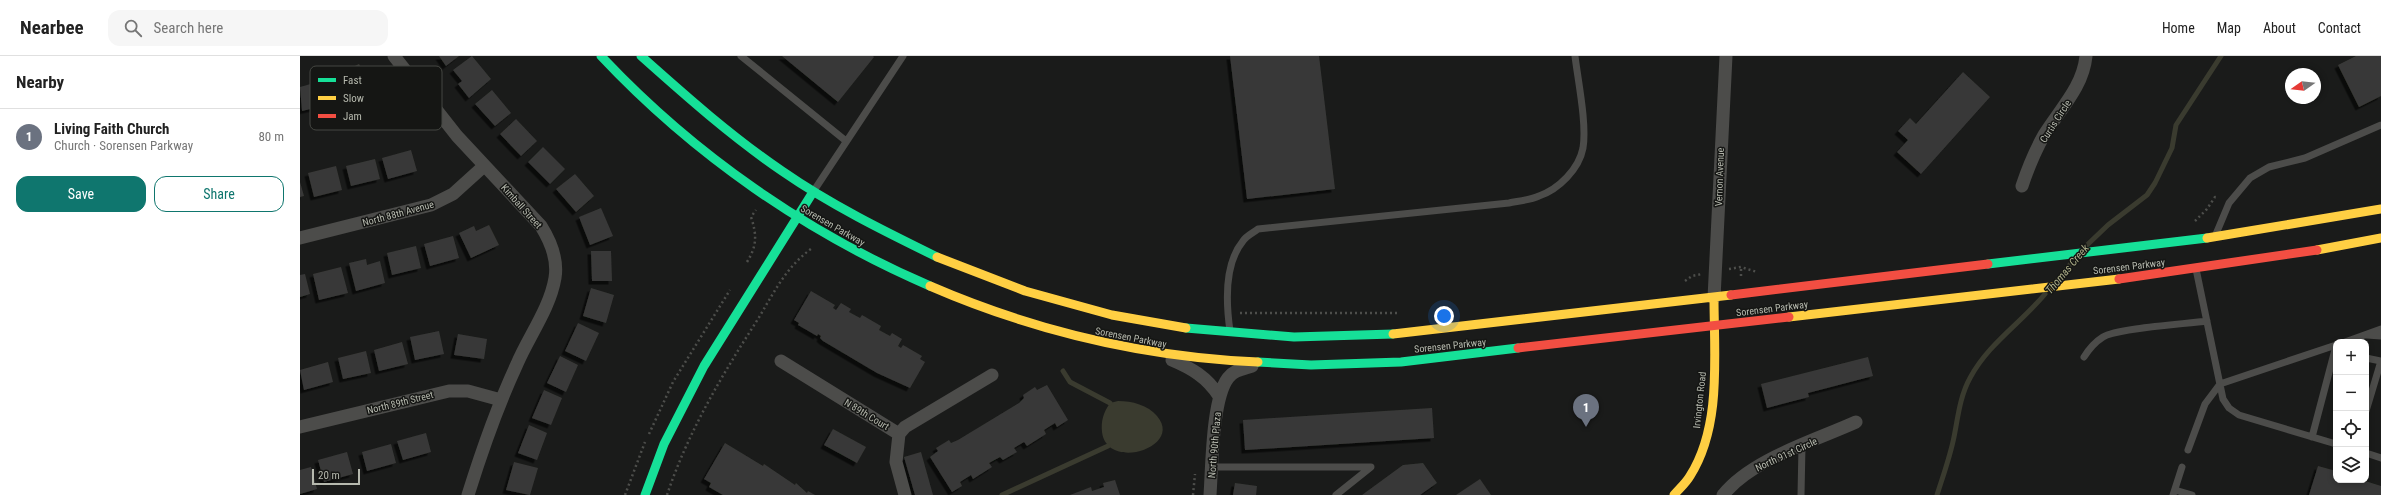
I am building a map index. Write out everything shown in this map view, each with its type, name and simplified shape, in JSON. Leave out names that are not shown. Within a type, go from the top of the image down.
[{"type":"main road","name":"Sorensen Parkway","points":[[601,56],[660,116],[744,182],[797,218],[890,270],[968,303],[1077,338],[1158,354],[1262,364],[1328,366],[1401,362],[1987,293],[2110,280],[2303,253],[2381,238]]},
{"type":"main road","name":"Sorensen Parkway","points":[[641,56],[703,113],[746,146],[813,192],[860,220],[920,250],[977,276],[1010,287],[1121,318],[1231,333],[1295,337],[1409,333],[1714,298],[2214,237],[2381,209]]},
{"type":"main road","points":[[645,495],[664,444],[690,391],[813,192]]},
{"type":"main road","name":"Irvington Road","points":[[1674,495],[1694,469],[1705,440],[1713,389],[1714,298]]},
{"type":"street","name":"Kimball Street","points":[[394,56],[402,66]]},
{"type":"street","name":"Vernon Avenue","points":[[1714,298],[1726,56]]},
{"type":"street","name":"Curtis Circle","points":[[2022,186],[2030,163],[2044,135],[2071,96],[2085,65],[2086,56]]},
{"type":"street","name":"Kimball Street","points":[[442,118],[484,166],[541,226],[550,241],[556,269],[550,296],[501,400],[468,495]]},
{"type":"street","name":"North 88th Avenue","points":[[300,238],[430,205],[453,194],[484,166]]},
{"type":"street","points":[[1158,354],[1197,372],[1219,396],[1229,377],[1238,370],[1262,364]]},
{"type":"street","name":"N 89th Court","points":[[781,361],[899,434],[905,427],[992,375]]},
{"type":"street","name":"North 89th Street","points":[[300,427],[448,390],[468,391],[501,400]]},
{"type":"street","name":"North 90th Plaza","points":[[1210,495],[1219,396]]},
{"type":"street","name":"North 91st Circle","points":[[1723,495],[1734,481],[1756,467],[1856,422]]},
{"type":"street","points":[[899,434],[896,462],[905,495]]},
{"type":"lane","points":[[741,56],[846,142]]},
{"type":"lane","points":[[813,192],[903,56]]},
{"type":"lane","points":[[1231,333],[1228,313],[1229,277],[1237,250],[1244,239],[1258,229],[1509,204],[1540,196],[1557,186],[1572,172],[1583,148],[1583,128],[1575,56]]},
{"type":"lane","points":[[2214,237],[2229,203],[2250,178],[2269,167],[2305,158],[2381,125]]},
{"type":"lane","points":[[2196,269],[2223,399],[2229,408],[2239,415],[2333,443]]},
{"type":"lane","points":[[2084,357],[2091,347],[2104,336],[2123,331],[2207,321]]},
{"type":"lane","points":[[2352,339],[2381,329]]},
{"type":"lane","points":[[2362,335],[2381,336]]},
{"type":"lane","points":[[2188,450],[2205,404],[2220,384],[2333,347]]},
{"type":"lane","points":[[2312,437],[2333,357]]},
{"type":"lane","points":[[2369,359],[2381,361],[2369,401]]},
{"type":"lane","points":[[1801,495],[1802,446]]},
{"type":"lane","points":[[2369,454],[2381,458]]},
{"type":"lane","points":[[1212,467],[1371,467],[1336,495]]},
{"type":"lane","points":[[2182,467],[2174,492],[2192,495]]},
{"type":"path","points":[[667,495],[701,413],[724,373],[791,265],[811,249]]},
{"type":"path","points":[[1678,284],[1692,276]]},
{"type":"path","points":[[1250,313],[1405,313]]},
{"type":"shaded area","points":[[1118,401],[1139,404],[1149,409],[1157,416],[1163,427],[1160,437],[1153,445],[1142,451],[1129,453],[1116,451],[1107,444],[1102,432],[1103,417],[1110,403]]},
{"type":"building","points":[[439,56],[459,56],[446,66]]},
{"type":"building","points":[[472,56],[491,79],[469,98],[458,84],[462,81],[453,70]]},
{"type":"building","points":[[782,56],[873,56],[874,57],[838,102]]},
{"type":"building","points":[[1230,56],[1319,56],[1335,189],[1247,199]]},
{"type":"building","points":[[2356,56],[2381,56],[2381,96],[2359,107],[2338,65]]},
{"type":"building","points":[[1963,72],[1990,97],[1921,174],[1897,152],[1908,140],[1898,131],[1910,118],[1916,124]]},
{"type":"building","points":[[310,84],[310,109],[302,111],[300,87]]},
{"type":"building","points":[[492,90],[511,113],[495,126],[475,104]]},
{"type":"building","points":[[516,119],[537,141],[521,156],[500,134]]},
{"type":"building","points":[[543,147],[565,169],[550,184],[528,162]]},
{"type":"building","points":[[411,150],[417,171],[388,179],[382,158]]},
{"type":"building","points":[[375,159],[380,179],[351,186],[346,166]]},
{"type":"building","points":[[336,166],[342,190],[314,197],[308,173]]},
{"type":"building","points":[[575,174],[594,196],[576,212],[556,189]]},
{"type":"building","points":[[300,182],[304,196],[300,197]]},
{"type":"building","points":[[601,208],[613,236],[590,245],[579,217]]},
{"type":"building","points":[[489,225],[499,245],[471,258],[459,233],[474,226],[476,231]]},
{"type":"building","points":[[453,236],[459,258],[430,266],[424,244]]},
{"type":"building","points":[[416,246],[421,268],[392,275],[387,253]]},
{"type":"building","points":[[591,251],[611,251],[612,281],[592,281]]},
{"type":"building","points":[[366,259],[367,265],[380,261],[385,283],[356,291],[349,263]]},
{"type":"building","points":[[341,267],[348,293],[319,300],[313,274]]},
{"type":"building","points":[[305,274],[310,294],[300,297],[300,275]]},
{"type":"building","points":[[591,288],[614,295],[606,323],[583,316]]},
{"type":"building","points":[[811,291],[835,305],[833,308],[836,310],[841,303],[851,309],[849,312],[860,318],[862,315],[881,326],[879,330],[890,336],[892,333],[902,339],[898,346],[901,348],[903,345],[922,356],[920,359],[925,362],[910,388],[877,373],[823,341],[820,338],[821,336],[818,334],[817,336],[798,325],[799,323],[794,320]]},
{"type":"building","points":[[578,323],[599,333],[586,361],[565,351]]},
{"type":"building","points":[[439,331],[444,354],[415,360],[410,337]]},
{"type":"building","points":[[458,334],[487,339],[484,359],[454,355]]},
{"type":"building","points":[[402,342],[408,364],[379,371],[374,350]]},
{"type":"building","points":[[366,351],[371,373],[343,379],[338,358]]},
{"type":"building","points":[[560,356],[578,365],[566,392],[547,383]]},
{"type":"building","points":[[1868,357],[1873,376],[1808,393],[1809,397],[1767,408],[1761,384]]},
{"type":"building","points":[[328,362],[333,382],[304,390],[300,370]]},
{"type":"building","points":[[1047,385],[1068,420],[1057,427],[1055,423],[1044,430],[1046,434],[1027,446],[1024,442],[1014,448],[1017,452],[1003,460],[1000,457],[989,463],[992,467],[973,479],[971,475],[960,482],[962,486],[952,492],[930,457],[938,451],[936,448],[949,440],[951,443],[958,440],[1019,403],[1024,398],[1023,395],[1035,387],[1037,390]]},
{"type":"building","points":[[544,390],[562,398],[551,425],[532,418]]},
{"type":"building","points":[[1432,408],[1434,438],[1245,450],[1243,420]]},
{"type":"building","points":[[529,425],[547,433],[537,460],[518,453]]},
{"type":"building","points":[[833,429],[866,447],[857,463],[824,445]]},
{"type":"building","points":[[426,433],[431,452],[403,460],[397,441]]},
{"type":"building","points":[[725,443],[763,466],[764,464],[795,485],[796,483],[807,493],[808,491],[815,495],[723,495],[709,487],[711,483],[704,479]]},
{"type":"building","points":[[391,444],[396,463],[367,471],[362,452]]},
{"type":"building","points":[[347,452],[353,474],[324,482],[318,460]]},
{"type":"building","points":[[921,452],[933,495],[915,495],[904,457]]},
{"type":"building","points":[[514,462],[538,468],[530,495],[506,490]]},
{"type":"building","points":[[1423,463],[1437,483],[1420,495],[1362,495],[1403,465]]},
{"type":"building","points":[[2318,466],[2333,470],[2333,483],[2369,482],[2381,486],[2381,495],[2309,495]]},
{"type":"building","points":[[311,467],[317,489],[300,494],[300,470]]},
{"type":"building","points":[[1480,479],[1491,495],[1456,495]]},
{"type":"building","points":[[1115,480],[1120,495],[1070,495],[1091,487],[1092,491],[1104,487],[1103,483]]},
{"type":"building","points":[[1235,483],[1257,486],[1256,495],[1233,495]]},
{"type":"waterway","name":"Thomas Creek","points":[[2086,246],[2108,225],[2147,195],[2155,183],[2172,148],[2176,125],[2221,56]]},
{"type":"waterway","name":"Thomas Creek","points":[[2058,279],[2073,261]]},
{"type":"waterway","name":"Thomas Creek","points":[[1937,495],[1954,437],[1962,399],[1970,378],[1977,366],[1995,344],[2036,305],[2045,294]]},
{"type":"waterway","points":[[1063,371],[1070,382],[1110,403]]},
{"type":"waterway","points":[[1002,495],[1108,446]]},
{"type":"traffic: fast","points":[[601,56],[674,126],[754,188],[796,216],[840,242],[884,265],[930,286]]},
{"type":"traffic: fast","points":[[641,56],[728,130],[782,171],[819,195],[937,257]]},
{"type":"traffic: fast","points":[[645,495],[664,444],[704,366],[813,192]]},
{"type":"traffic: fast","points":[[1988,264],[2207,238]]},
{"type":"traffic: fast","points":[[1186,328],[1294,337],[1393,334]]},
{"type":"traffic: fast","points":[[1258,362],[1311,365],[1401,362],[1518,348]]},
{"type":"traffic: slow","points":[[2207,238],[2381,209]]},
{"type":"traffic: slow","points":[[2317,250],[2381,238]]},
{"type":"traffic: slow","points":[[937,257],[1025,291],[1112,315],[1186,328]]},
{"type":"traffic: slow","points":[[1789,317],[2119,279]]},
{"type":"traffic: slow","points":[[930,286],[1009,316],[1050,329],[1091,339],[1132,348],[1174,354],[1258,362]]},
{"type":"traffic: slow","points":[[1393,334],[1731,295]]},
{"type":"traffic: slow","points":[[1674,495],[1690,476],[1700,456],[1712,413],[1715,366],[1714,298]]},
{"type":"traffic: jam","points":[[2119,279],[2317,250]]},
{"type":"traffic: jam","points":[[1731,295],[1988,264]]},
{"type":"traffic: jam","points":[[1518,348],[1789,317]]},
{"type":"place","name":"Living Faith Church","points":[[1586,427]]}]
